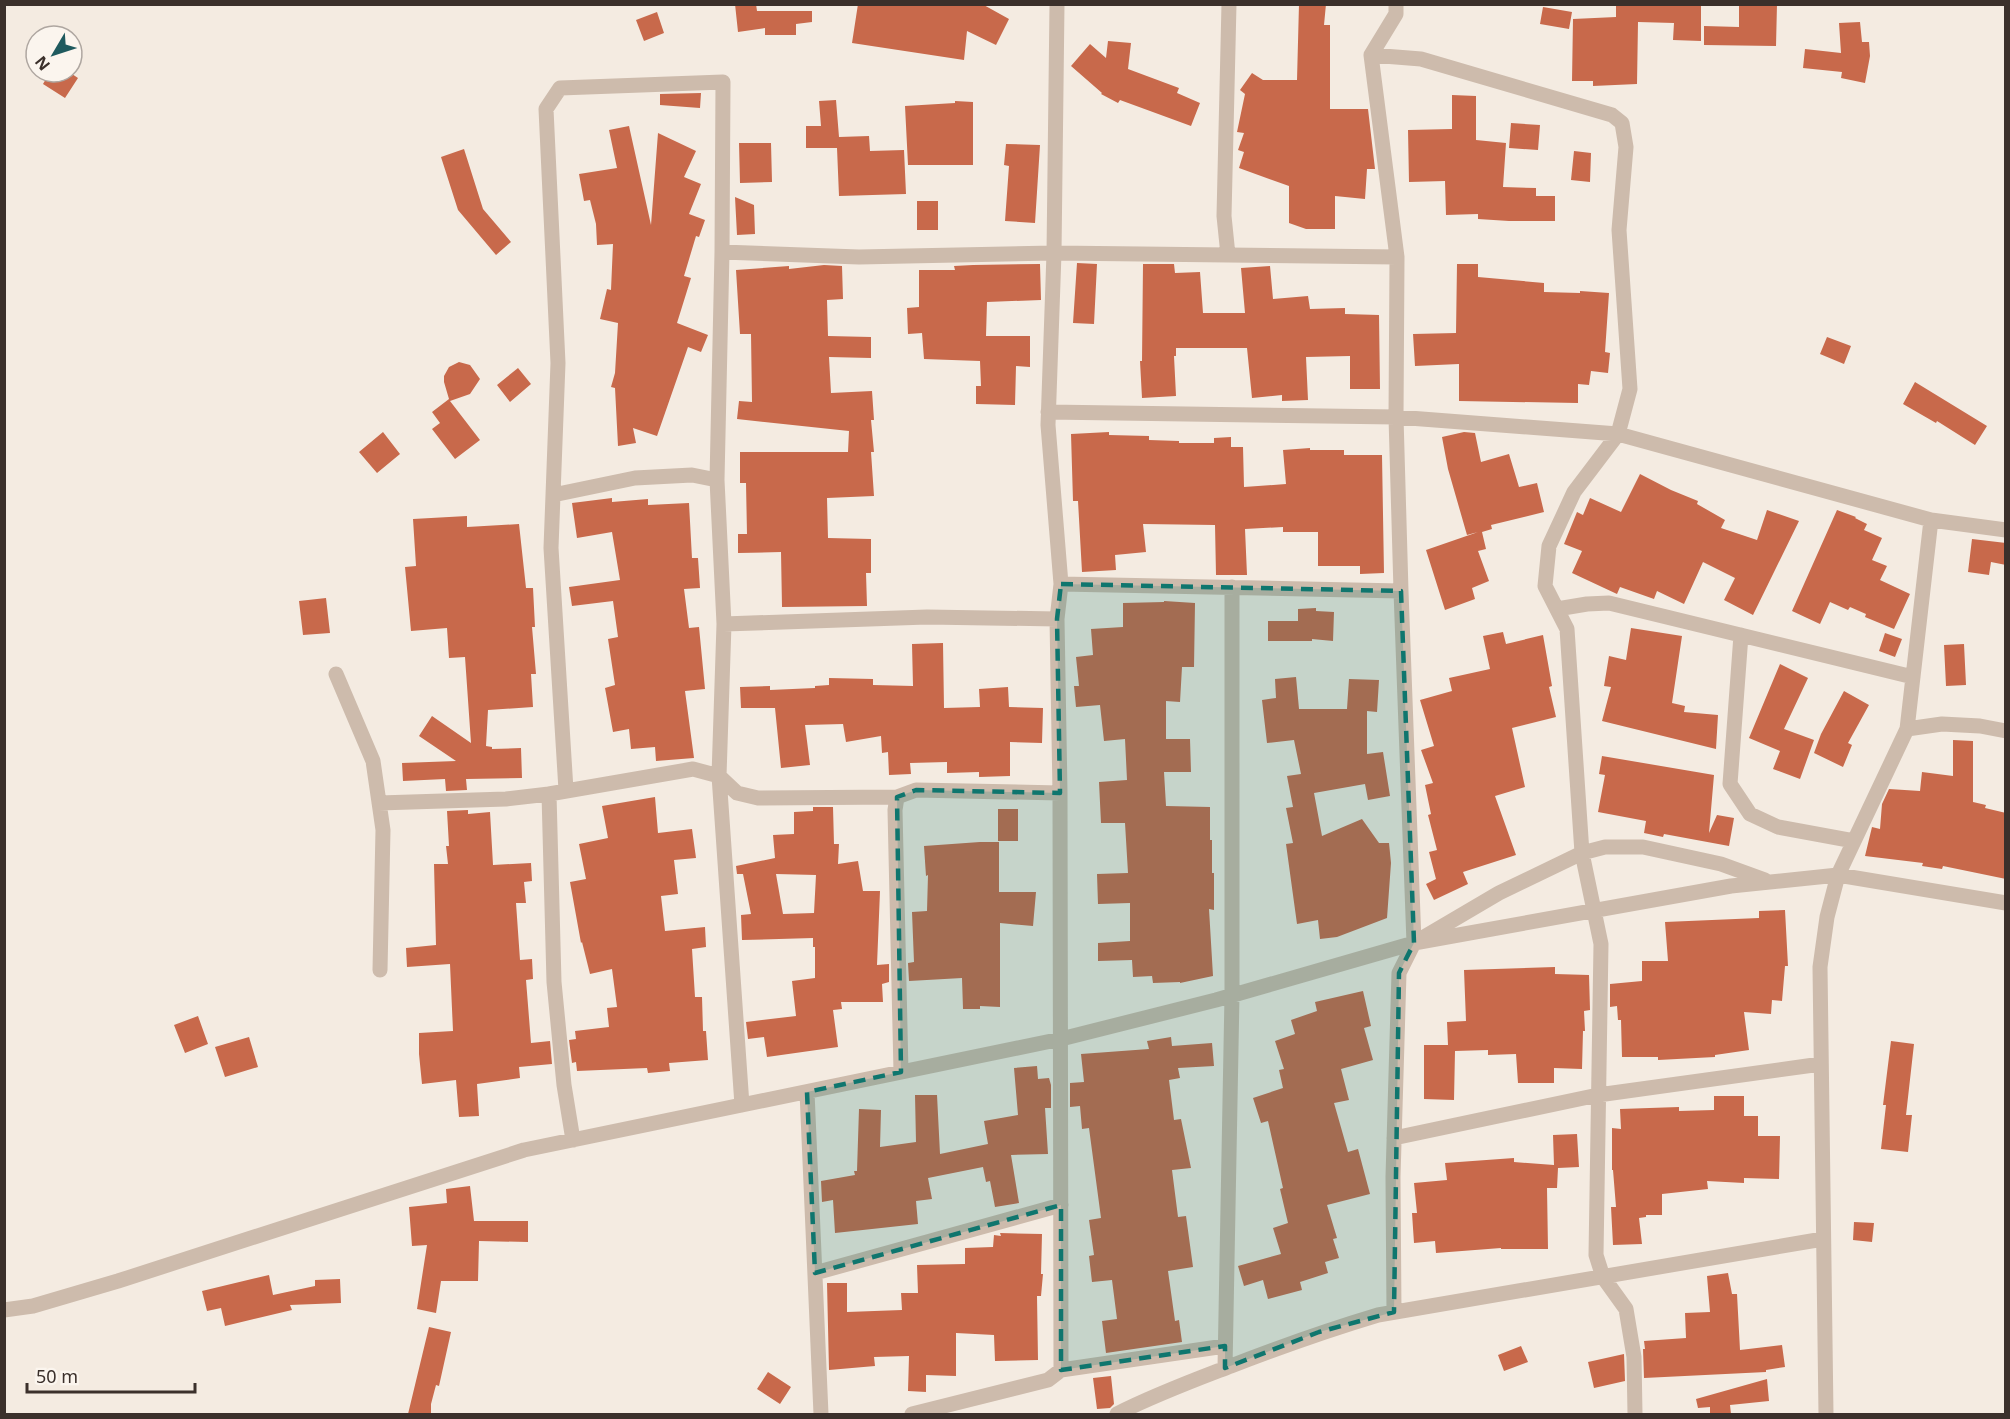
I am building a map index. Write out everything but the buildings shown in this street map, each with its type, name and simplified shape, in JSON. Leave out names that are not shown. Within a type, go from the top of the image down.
[{"type":"street","points":[[1057,4],[1054,253],[1048,412],[1061,584],[1057,619],[1060,793],[1061,1370]]},
{"type":"street","points":[[1228,255],[1224,216],[1229,4]]},
{"type":"street","points":[[1394,1312],[1394,1138],[1399,973],[1414,943],[1396,417],[1397,257],[1371,56],[1396,14],[1396,4]]},
{"type":"street","points":[[1371,56],[1422,58],[1612,115],[1622,123],[1626,147],[1619,230],[1630,389],[1618,434],[1574,492],[1549,546],[1545,586],[1567,629],[1582,853],[1601,944],[1596,1255],[1603,1277],[1626,1309],[1634,1358],[1635,1414]]},
{"type":"street","points":[[566,790],[551,548],[558,363],[546,109],[560,88],[723,82],[717,480],[724,624],[718,776],[742,1105]]},
{"type":"street","points":[[722,252],[859,257],[1054,253],[1397,257]]},
{"type":"street","points":[[1048,412],[1396,417],[1618,434],[1931,520],[2006,530]]},
{"type":"street","points":[[553,495],[635,478],[692,475],[717,480]]},
{"type":"street","points":[[1826,1414],[1820,967],[1827,917],[1838,875],[1907,729],[1931,520]]},
{"type":"street","points":[[1061,584],[1401,591]]},
{"type":"street","points":[[1225,1368],[1232,995],[1232,587]]},
{"type":"street","points":[[1557,609],[1609,603],[1913,677]]},
{"type":"street","points":[[724,624],[927,616],[1057,619]]},
{"type":"street","points":[[1741,635],[1730,784],[1750,814],[1778,827],[1854,841]]},
{"type":"street","points":[[336,674],[373,761],[383,830],[380,970]]},
{"type":"street","points":[[1907,729],[1942,724],[2006,730]]},
{"type":"street","points":[[379,803],[506,799],[549,794],[693,769],[718,776],[737,793],[758,798],[897,797],[916,790],[1060,793]]},
{"type":"street","points":[[549,794],[554,982],[564,1085],[573,1140]]},
{"type":"street","points":[[897,797],[894,810],[901,1072]]},
{"type":"street","points":[[1414,943],[1499,893],[1582,853],[1605,847],[1643,847],[1721,864],[1771,882]]},
{"type":"street","points":[[4,1310],[33,1306],[118,1281],[524,1150],[1061,1039],[1232,995],[1414,943],[1731,886],[1838,875],[2006,903]]},
{"type":"street","points":[[1394,1138],[1598,1095],[1821,1064]]},
{"type":"street","points":[[807,1092],[821,1414]]},
{"type":"street","points":[[815,1274],[1061,1204]]},
{"type":"street","points":[[1117,1414],[1151,1396],[1319,1332],[1378,1315],[1822,1239]]},
{"type":"street","points":[[912,1414],[1048,1380],[1061,1370],[1225,1346]]},
{"type":"highlighted area","points":[[1061,584],[1401,591],[1414,943],[1399,973],[1394,1312],[1319,1332],[1225,1368],[1225,1346],[1061,1370],[1061,1205],[815,1273],[807,1092],[901,1072],[897,797],[916,790],[1060,793],[1057,619]]}]
